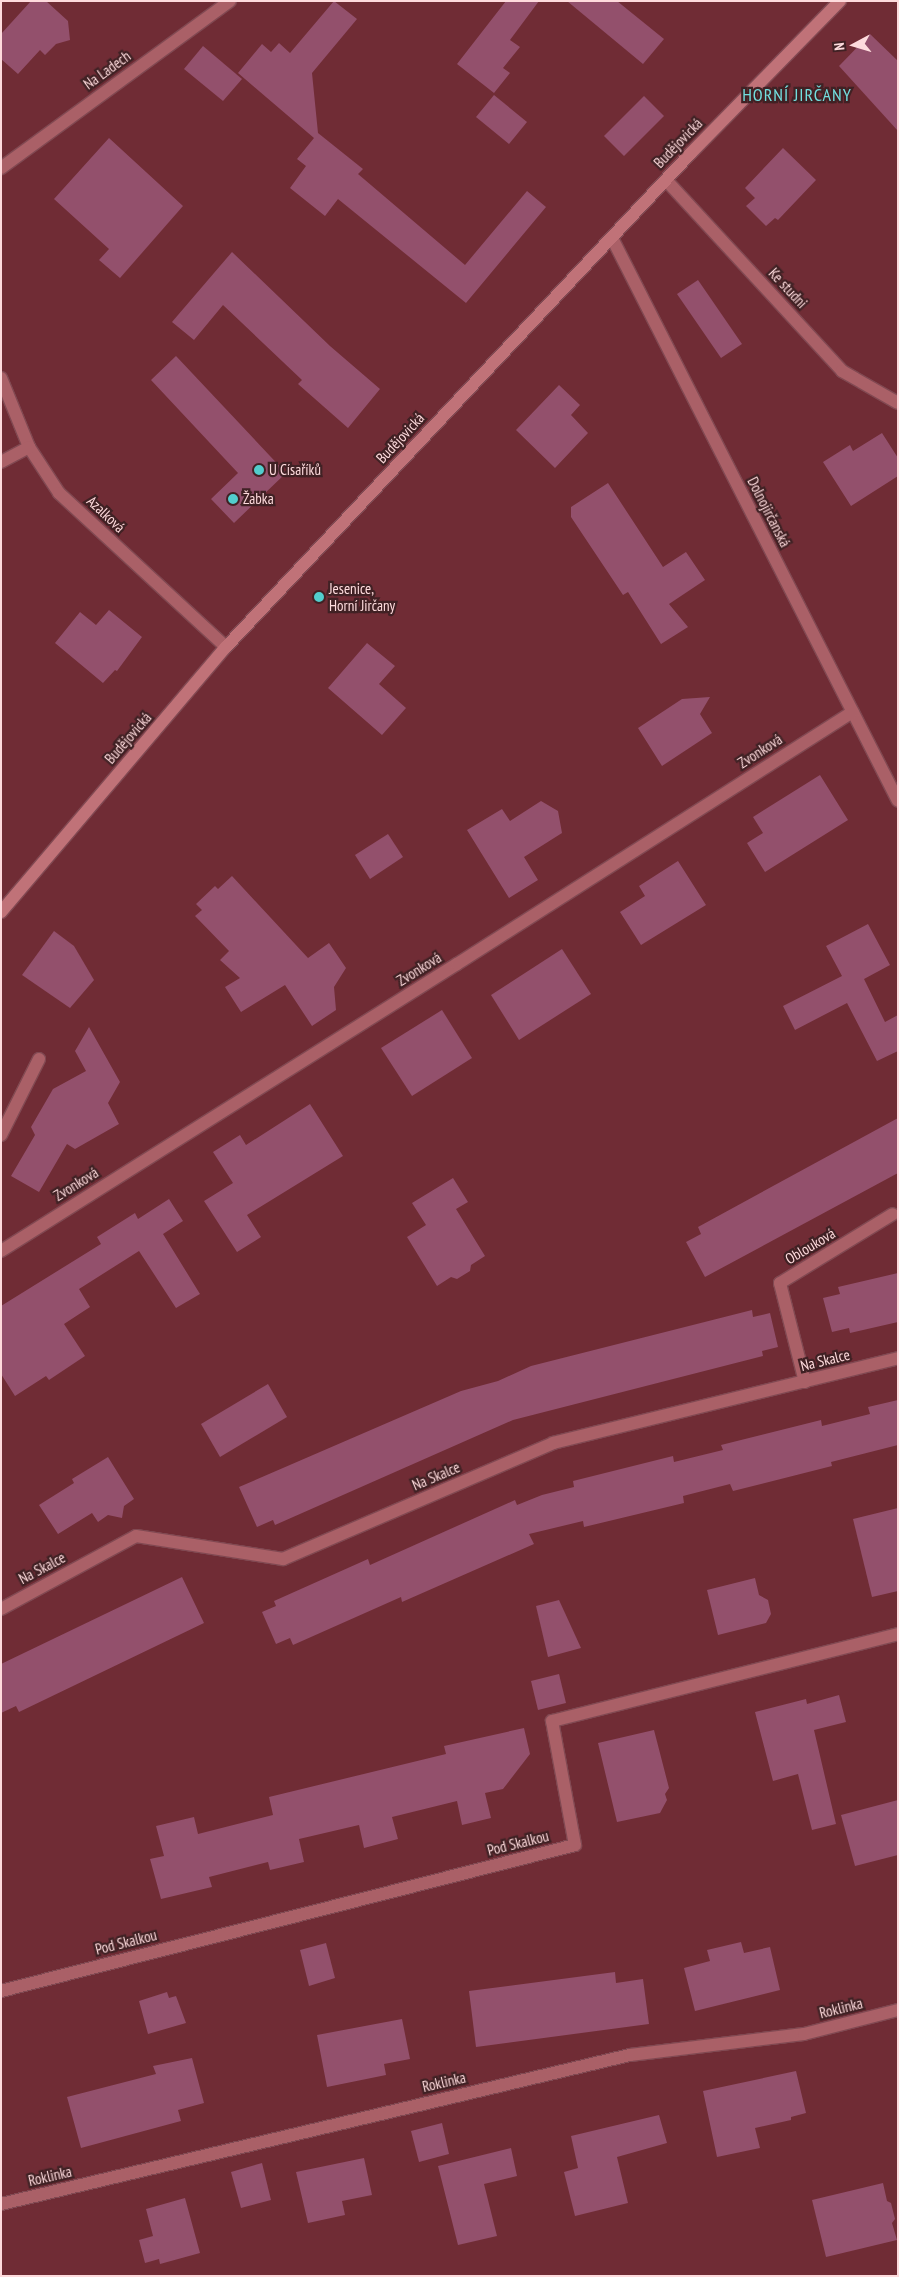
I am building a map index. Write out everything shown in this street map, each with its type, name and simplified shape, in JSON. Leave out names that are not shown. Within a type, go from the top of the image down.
[{"type":"main road","name":"Budějovická","points":[[1,912],[226,647],[834,4]]},
{"type":"street","name":"Na Ladech","points":[[2,165],[230,1]]},
{"type":"street","name":"Ke studni","points":[[666,180],[842,370],[898,403]]},
{"type":"street","name":"Dolnojirčanská","points":[[612,238],[898,801]]},
{"type":"street","name":"Azalková","points":[[1,378],[29,447],[59,493],[226,647]]},
{"type":"street","points":[[1,462],[29,447]]},
{"type":"street","name":"Zvonková","points":[[1,1251],[457,964],[852,712]]},
{"type":"street","points":[[1,1135],[39,1059]]},
{"type":"street","name":"Oblouková","points":[[805,1382],[780,1283],[893,1214]]},
{"type":"street","name":"Na Skalce","points":[[1,1609],[136,1536],[283,1559],[553,1443],[898,1358]]},
{"type":"street","name":"Pod Skalkou","points":[[1,1991],[575,1845],[552,1721],[898,1634]]},
{"type":"street","name":"Roklinka","points":[[1,2204],[630,2055],[804,2034],[898,2010]]},
{"type":"building","points":[[31,1],[46,1],[68,21],[70,40],[56,44],[45,55],[40,50],[18,74],[1,59],[1,34]]},
{"type":"building","points":[[334,1],[357,19],[312,73],[318,133],[363,169],[358,174],[465,265],[527,191],[546,207],[466,303],[338,199],[325,216],[290,188],[306,166],[297,159],[314,138],[238,73],[262,44],[271,52],[279,43],[290,53]]},
{"type":"building","points":[[506,1],[539,1],[510,40],[520,47],[503,68],[510,73],[494,93],[457,64]]},
{"type":"building","points":[[567,1],[617,1],[664,39],[643,64]]},
{"type":"building","points":[[870,34],[898,61],[898,131],[839,66]]},
{"type":"building","points":[[203,46],[242,79],[223,101],[184,69]]},
{"type":"building","points":[[494,95],[527,122],[509,144],[476,117]]},
{"type":"building","points":[[644,96],[664,116],[624,156],[604,136]]},
{"type":"building","points":[[109,138],[183,206],[120,278],[99,260],[109,249],[54,199]]},
{"type":"building","points":[[783,148],[816,180],[778,220],[775,218],[766,226],[746,206],[755,198],[745,188]]},
{"type":"building","points":[[232,252],[330,346],[380,389],[348,428],[298,384],[302,380],[223,305],[194,340],[172,322]]},
{"type":"building","points":[[698,280],[742,344],[721,358],[677,294]]},
{"type":"building","points":[[176,356],[286,473],[234,523],[211,499],[238,473],[151,380]]},
{"type":"building","points":[[559,385],[580,405],[571,415],[588,433],[555,468],[516,430]]},
{"type":"building","points":[[882,433],[898,458],[898,476],[851,506],[823,462],[850,445],[853,451]]},
{"type":"building","points":[[608,483],[663,567],[686,552],[705,580],[669,604],[688,627],[661,644],[628,592],[623,595],[571,517],[571,507]]},
{"type":"building","points":[[109,610],[142,637],[117,671],[115,670],[103,683],[55,643],[80,612],[96,625]]},
{"type":"building","points":[[367,643],[395,666],[379,684],[406,708],[382,735],[328,688]]},
{"type":"building","points":[[710,697],[700,714],[712,733],[662,766],[638,728],[682,699]]},
{"type":"building","points":[[820,775],[848,820],[765,872],[747,843],[763,833],[753,817]]},
{"type":"building","points":[[541,801],[558,811],[562,833],[524,857],[538,880],[509,898],[467,830],[502,809],[510,821]]},
{"type":"building","points":[[388,834],[403,857],[370,879],[355,855]]},
{"type":"building","points":[[678,861],[706,905],[641,945],[620,912],[645,896],[639,886]]},
{"type":"building","points":[[232,876],[308,958],[329,943],[346,968],[334,987],[336,1010],[312,1026],[285,985],[241,1012],[225,987],[240,978],[220,960],[229,951],[195,916],[202,910],[196,904],[215,886],[218,889]]},
{"type":"building","points":[[868,924],[890,965],[864,979],[885,1022],[898,1015],[898,1051],[877,1061],[847,1003],[795,1030],[783,1006],[842,976],[826,946]]},
{"type":"building","points":[[54,931],[74,946],[94,980],[70,1008],[22,975]]},
{"type":"building","points":[[562,949],[591,994],[519,1040],[491,995]]},
{"type":"building","points":[[442,1010],[472,1058],[412,1096],[381,1048]]},
{"type":"building","points":[[89,1027],[120,1082],[108,1103],[119,1124],[75,1149],[67,1144],[39,1192],[11,1176],[35,1135],[31,1127],[53,1089],[86,1071],[75,1051]]},
{"type":"building","points":[[310,1104],[343,1156],[247,1215],[261,1237],[237,1252],[204,1201],[233,1183],[213,1152],[240,1135],[246,1145]]},
{"type":"building","points":[[898,1118],[898,1173],[705,1277],[686,1242],[701,1234],[698,1227]]},
{"type":"building","points":[[453,1178],[468,1202],[456,1209],[485,1256],[471,1265],[470,1271],[457,1279],[451,1277],[437,1286],[407,1237],[426,1225],[412,1203]]},
{"type":"building","points":[[169,1199],[183,1221],[163,1234],[200,1294],[176,1308],[139,1251],[79,1289],[90,1307],[64,1324],[85,1356],[49,1380],[46,1376],[15,1396],[1,1374],[1,1306],[101,1244],[97,1237],[135,1213],[138,1219]]},
{"type":"building","points":[[898,1273],[898,1322],[850,1333],[849,1328],[832,1332],[823,1298],[840,1294],[838,1287]]},
{"type":"building","points":[[752,1310],[753,1317],[770,1313],[778,1347],[762,1351],[763,1356],[513,1420],[275,1525],[273,1520],[257,1527],[239,1487],[461,1391],[498,1381],[531,1366]]},
{"type":"building","points":[[268,1384],[287,1417],[220,1457],[201,1424]]},
{"type":"building","points":[[898,1400],[898,1445],[831,1462],[832,1466],[733,1491],[730,1484],[683,1496],[684,1503],[584,1527],[583,1521],[529,1534],[534,1544],[402,1602],[401,1597],[293,1645],[290,1638],[276,1644],[262,1612],[276,1606],[274,1601],[368,1559],[370,1565],[515,1500],[517,1505],[542,1495],[574,1487],[573,1481],[673,1456],[674,1462],[723,1450],[721,1445],[821,1420],[822,1426],[870,1414],[868,1407]]},
{"type":"building","points":[[108,1457],[134,1499],[124,1506],[122,1518],[108,1515],[98,1522],[92,1513],[58,1534],[39,1505],[74,1483],[72,1479]]},
{"type":"building","points":[[898,1508],[898,1591],[872,1597],[853,1519]]},
{"type":"building","points":[[182,1577],[204,1623],[19,1712],[16,1706],[1,1713],[1,1664]]},
{"type":"building","points":[[755,1578],[759,1595],[768,1600],[771,1614],[766,1623],[718,1635],[707,1590]]},
{"type":"building","points":[[559,1600],[581,1648],[548,1657],[536,1606]]},
{"type":"building","points":[[559,1674],[566,1703],[538,1710],[531,1681]]},
{"type":"building","points":[[839,1695],[846,1722],[814,1730],[836,1824],[812,1830],[798,1774],[773,1781],[755,1712],[806,1699],[807,1704]]},
{"type":"building","points":[[524,1728],[530,1754],[503,1789],[485,1793],[491,1818],[462,1825],[457,1801],[392,1817],[398,1839],[364,1848],[359,1825],[299,1839],[304,1862],[270,1870],[268,1862],[209,1877],[212,1887],[161,1899],[150,1859],[164,1856],[156,1826],[194,1817],[198,1834],[273,1815],[269,1797],[446,1754],[444,1746]]},
{"type":"building","points":[[654,1730],[669,1788],[665,1794],[667,1800],[660,1813],[617,1822],[598,1743]]},
{"type":"building","points":[[898,1800],[898,1855],[855,1866],[841,1815]]},
{"type":"building","points":[[741,1942],[744,1953],[770,1947],[780,1990],[695,2011],[684,1968],[710,1961],[707,1950]]},
{"type":"building","points":[[326,1943],[335,1978],[309,1986],[300,1950]]},
{"type":"building","points":[[615,1972],[616,1983],[643,1979],[649,2024],[476,2047],[469,1991]]},
{"type":"building","points":[[167,1992],[169,1998],[176,1996],[186,2023],[148,2034],[139,2001]]},
{"type":"building","points":[[402,2019],[410,2059],[384,2064],[386,2075],[327,2087],[317,2035]]},
{"type":"building","points":[[192,2058],[204,2103],[178,2110],[181,2121],[81,2148],[67,2097],[156,2074],[153,2066]]},
{"type":"building","points":[[796,2071],[806,2113],[791,2117],[791,2120],[755,2128],[760,2148],[717,2157],[703,2091]]},
{"type":"building","points":[[659,2115],[667,2143],[617,2157],[628,2203],[575,2216],[564,2172],[578,2168],[571,2136]]},
{"type":"building","points":[[442,2123],[449,2154],[419,2162],[411,2131]]},
{"type":"building","points":[[511,2148],[517,2176],[484,2184],[497,2236],[458,2245],[438,2166]]},
{"type":"building","points":[[364,2158],[372,2195],[342,2201],[345,2215],[308,2223],[296,2172]]},
{"type":"building","points":[[262,2163],[271,2200],[241,2208],[231,2172]]},
{"type":"building","points":[[883,2183],[887,2201],[891,2203],[895,2219],[892,2223],[897,2240],[826,2257],[812,2200]]},
{"type":"building","points":[[185,2198],[200,2253],[160,2264],[159,2259],[145,2263],[139,2240],[153,2236],[146,2209]]},
{"type":"place","name":"U Císaříků","points":[[259,470]]},
{"type":"place","name":"Žabka","points":[[233,499]]},
{"type":"place","name":"Jesenice, Horní Jirčany","points":[[319,597]]},
{"type":"district","name":"HORNÍ JIRČANY","points":[[797,95]]}]
